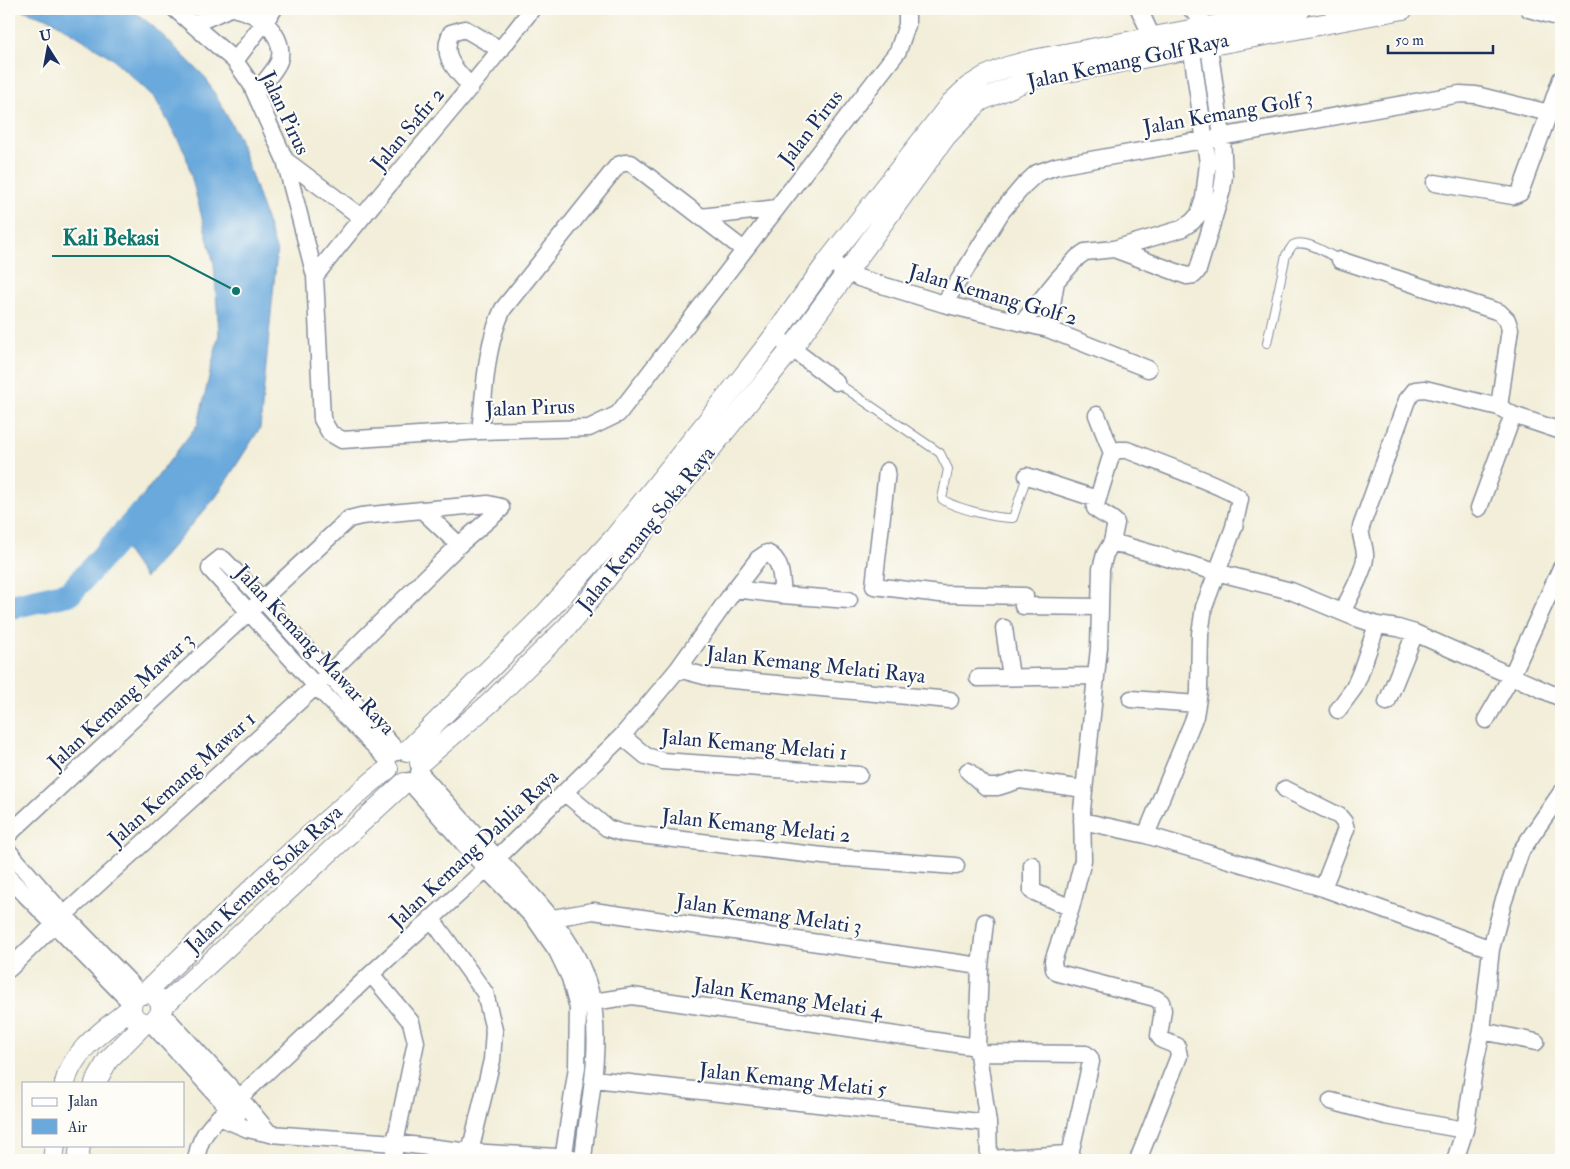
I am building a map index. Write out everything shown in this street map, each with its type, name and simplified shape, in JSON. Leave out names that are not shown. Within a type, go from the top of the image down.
[{"type":"street","name":"Jalan Pirus","points":[[175,9],[235,62],[256,93],[285,160],[315,276],[322,419],[330,434],[342,440],[480,431],[589,428],[618,414],[898,51],[907,25],[907,9]]},
{"type":"street","points":[[194,24],[228,9]]},
{"type":"street","points":[[236,9],[269,15]]},
{"type":"street","name":"Jalan Safir 2","points":[[315,276],[361,217],[472,87],[532,9]]},
{"type":"street","points":[[1139,9],[1154,46]]},
{"type":"street","points":[[1114,249],[1187,276],[1194,275],[1198,270],[1222,190],[1224,176],[1213,138],[1198,37],[1200,17],[1190,9]]},
{"type":"street","name":"Jalan Kemang Golf Raya","points":[[1198,37],[1300,9]]},
{"type":"street","name":"Jalan Kemang Golf Raya","points":[[828,261],[951,103],[968,87],[984,77],[1007,67],[1079,60],[1198,37],[1403,9]]},
{"type":"street","points":[[1529,9],[1561,18]]},
{"type":"street","points":[[235,62],[269,15]]},
{"type":"street","points":[[256,93],[279,62],[281,47],[269,15]]},
{"type":"street","points":[[472,87],[448,58],[446,50],[451,33],[465,29],[502,50]]},
{"type":"street","name":"Jalan Kemang Golf Raya","points":[[848,272],[946,136],[980,101],[1079,60]]},
{"type":"street","points":[[1435,183],[1507,196],[1514,196],[1520,193],[1561,79]]},
{"type":"street","name":"Jalan Kemang Golf 3","points":[[944,304],[1002,211],[1037,173],[1057,166],[1460,94],[1476,95],[1549,114]]},
{"type":"street","points":[[1023,322],[1056,281],[1085,252],[1114,249],[1181,230],[1192,222],[1199,214],[1207,179],[1213,138]]},
{"type":"street","points":[[285,160],[361,217]]},
{"type":"street","points":[[480,431],[489,353],[496,324],[503,309],[618,165],[624,162],[631,163],[744,250]]},
{"type":"street","points":[[701,217],[777,208]]},
{"type":"street","points":[[1192,222],[1210,230]]},
{"type":"street","points":[[1340,260],[1499,312],[1507,320],[1510,329],[1506,411],[1479,508]]},
{"type":"street","name":"Jalan Kemang Golf 2","points":[[828,261],[859,278],[944,304],[1048,329],[1148,369]]},
{"type":"street","name":"Jalan Kemang Soka Raya","points":[[95,1082],[108,1060],[154,1017],[404,766],[614,538],[775,335],[828,261]]},
{"type":"street","name":"Jalan Kemang Soka Raya","points":[[65,1082],[74,1062],[89,1043],[137,1000],[281,860],[342,805],[404,766],[490,702],[568,626],[792,348],[848,272]]},
{"type":"street","points":[[1048,329],[1056,281]]},
{"type":"street","points":[[775,335],[836,382]]},
{"type":"street","points":[[1342,612],[1364,564],[1365,548],[1361,537],[1362,527],[1407,400],[1416,390],[1425,389],[1506,411],[1561,431]]},
{"type":"street","points":[[1097,415],[1112,453],[1095,508],[1113,519],[1116,523],[1112,542],[1101,569],[1096,676],[1082,821],[1083,860],[1071,908],[1053,961],[1054,969],[1058,972],[1155,998],[1161,1002],[1163,1010],[1159,1036],[1162,1040],[1177,1046],[1179,1056],[1138,1160]]},
{"type":"street","points":[[1112,453],[1119,450],[1127,450],[1237,496],[1240,502],[1234,527],[1204,607],[1200,634],[1199,692],[1195,716],[1146,835]]},
{"type":"street","points":[[887,471],[874,586],[940,594],[1024,596],[1023,606],[1100,607]]},
{"type":"street","points":[[1027,476],[1097,499]]},
{"type":"street","name":"Jalan Kemang Mawar 1","points":[[9,969],[59,920],[316,686],[459,545],[501,507],[488,504],[422,510]]},
{"type":"street","points":[[422,510],[459,545]]},
{"type":"street","name":"Jalan Kemang Mawar 3","points":[[9,834],[349,519],[361,516],[422,510]]},
{"type":"street","points":[[1112,542],[1291,591],[1377,625],[1415,633],[1561,698]]},
{"type":"street","name":"Jalan Kemang Dahlia Raya","points":[[196,1160],[199,1145],[205,1132],[370,974],[565,793],[622,736],[678,669],[758,559],[767,554],[773,556],[779,564],[783,595]]},
{"type":"street","name":"Jalan Kemang Mawar Raya","points":[[404,766],[316,686],[249,611],[217,565],[262,599],[328,674],[404,766],[491,863],[535,919],[557,952],[570,978],[578,1008],[577,1067],[563,1159]]},
{"type":"street","points":[[1486,720],[1512,675],[1561,568]]},
{"type":"street","points":[[735,589],[849,600]]},
{"type":"street","points":[[1338,710],[1354,688],[1377,625]]},
{"type":"street","points":[[1004,628],[1011,677]]},
{"type":"street","points":[[1387,702],[1415,633]]},
{"type":"street","name":"Jalan Kemang Melati Raya","points":[[678,669],[712,678],[950,700]]},
{"type":"street","points":[[978,678],[1096,676]]},
{"type":"street","points":[[1131,699],[1197,704]]},
{"type":"street","name":"Jalan Kemang Melati 1","points":[[622,736],[646,756],[663,761],[859,775]]},
{"type":"street","points":[[968,771],[986,787],[998,787],[1020,780],[1084,789]]},
{"type":"street","points":[[1285,789],[1339,816],[1344,822],[1346,829],[1323,888]]},
{"type":"street","name":"Jalan Kemang Melati 2","points":[[565,793],[607,828],[622,833],[832,857],[956,866]]},
{"type":"street","points":[[1455,1160],[1464,1130],[1474,1063],[1482,1031],[1492,949],[1503,904],[1521,851],[1561,793]]},
{"type":"street","points":[[1082,821],[1146,835],[1323,888],[1492,949]]},
{"type":"street","points":[[9,852],[59,920]]},
{"type":"street","name":"Jalan Kemang Mawar Raya","points":[[491,863],[553,918],[575,950],[586,976],[593,1002],[595,1024],[594,1079],[586,1160]]},
{"type":"street","points":[[1032,865],[1032,891],[1071,908]]},
{"type":"street","points":[[9,878],[59,920],[137,1000]]},
{"type":"street","name":"Jalan Kemang Melati 3","points":[[553,918],[594,911],[980,966]]},
{"type":"street","points":[[431,918],[484,993],[494,1030],[492,1060],[470,1152]]},
{"type":"street","points":[[985,922],[980,966],[978,1050],[988,1123],[989,1160]]},
{"type":"street","points":[[370,974],[411,1022],[415,1032],[416,1042],[393,1160]]},
{"type":"street","points":[[137,1000],[154,996],[158,999],[154,1017]]},
{"type":"street","name":"Jalan Kemang Melati 4","points":[[593,1002],[632,996],[978,1050],[1086,1054],[1091,1062],[1071,1150],[1067,1154],[989,1160]]},
{"type":"street","points":[[137,1000],[135,1018],[154,1017]]},
{"type":"street","points":[[154,1017],[248,1129],[270,1134],[395,1143],[470,1152],[586,1160]]},
{"type":"street","points":[[1482,1031],[1536,1042]]},
{"type":"street","name":"Jalan Kemang Melati 5","points":[[594,1079],[988,1123]]},
{"type":"street","points":[[1331,1101],[1386,1116],[1464,1130]]},
{"type":"street","points":[[230,1108],[270,1134]]},
{"type":"street","points":[[53,1160],[55,1146]]},
{"type":"street","points":[[78,1160],[80,1146]]},
{"type":"lane","points":[[1267,343],[1286,256],[1294,245],[1312,245],[1340,260]]},
{"type":"lane","points":[[836,382],[940,453],[948,469],[942,499],[948,503],[974,511],[1013,518],[1027,476]]},
{"type":"water","points":[[19,9],[131,9],[154,27],[206,78],[239,138],[277,252],[260,428],[216,497],[145,578],[114,533],[198,424],[219,334],[214,264],[185,152],[155,98],[112,58],[50,19]]},
{"type":"waterway","points":[[9,607],[70,593],[140,515]]},
{"type":"place","name":"Kali Bekasi","points":[[236,291]]}]
